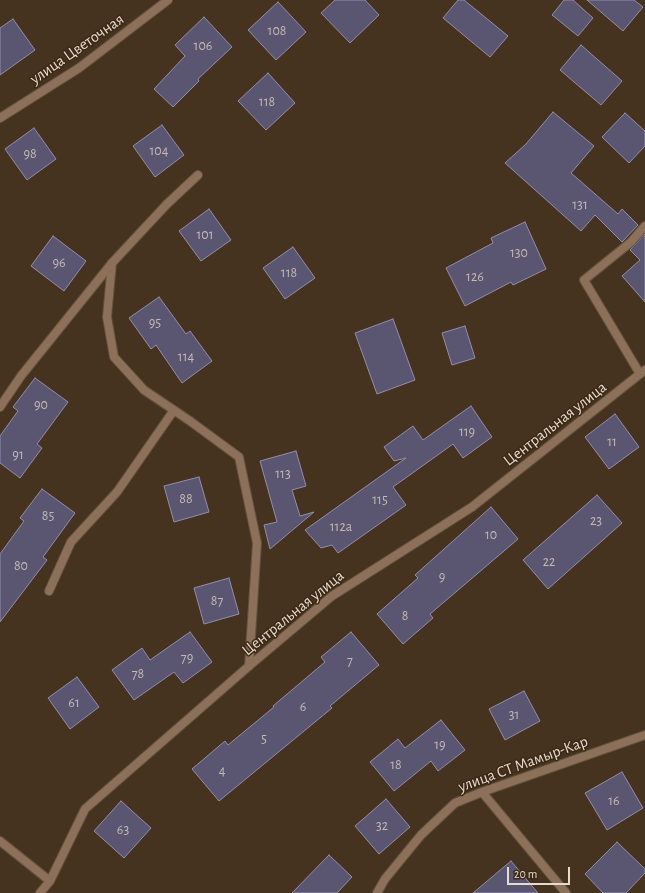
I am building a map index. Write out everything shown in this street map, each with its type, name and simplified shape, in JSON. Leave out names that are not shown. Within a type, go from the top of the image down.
[{"type":"street","name":"улица Цветочная","points":[[0,118],[79,68],[168,0]]},
{"type":"street","points":[[0,407],[21,376],[112,262],[167,204],[198,175]]},
{"type":"street","points":[[642,372],[584,280],[631,242],[645,226]]},
{"type":"street","points":[[112,262],[107,317],[114,357],[144,390],[239,457],[257,543],[249,666]]},
{"type":"street","name":"Центральная улица","points":[[40,893],[50,881],[85,809],[249,666],[332,596],[472,506],[642,372]]},
{"type":"street","points":[[49,591],[71,542],[117,492],[174,410]]},
{"type":"street","name":"улица СТ Мамыр-Кар","points":[[377,893],[386,879],[421,835],[455,803],[482,792],[645,735]]},
{"type":"street","points":[[482,792],[566,893]]},
{"type":"street","points":[[0,841],[50,881]]},
{"type":"building","points":[[335,0],[365,0],[379,15],[350,43],[321,13]]},
{"type":"building","points":[[458,0],[464,0],[508,36],[490,57],[443,18]]},
{"type":"building","points":[[564,0],[573,0],[593,18],[578,36],[552,15]]},
{"type":"building","points":[[587,0],[634,0],[643,7],[623,31]]},
{"type":"building","points":[[278,2],[306,32],[276,60],[248,30]]},
{"type":"building","points":[[204,17],[232,47],[198,79],[199,81],[173,107],[154,89],[185,56],[175,45]]},
{"type":"building","points":[[13,19],[35,50],[0,75],[0,28]]},
{"type":"building","points":[[581,45],[622,81],[601,105],[560,70]]},
{"type":"building","points":[[268,73],[295,103],[266,130],[238,101]]},
{"type":"building","points":[[553,112],[594,146],[571,173],[618,214],[622,209],[638,225],[622,242],[595,215],[581,231],[505,163],[526,144]]},
{"type":"building","points":[[625,113],[645,131],[645,146],[629,163],[602,137]]},
{"type":"building","points":[[162,125],[184,155],[155,177],[133,146]]},
{"type":"building","points":[[34,128],[56,159],[27,180],[5,149]]},
{"type":"building","points":[[209,209],[231,240],[201,261],[179,231]]},
{"type":"building","points":[[525,222],[546,269],[513,285],[511,282],[465,306],[446,268],[493,243],[491,238]]},
{"type":"building","points":[[645,234],[645,302],[622,276],[640,260],[630,250]]},
{"type":"building","points":[[53,236],[86,261],[64,291],[31,266]]},
{"type":"building","points":[[293,247],[315,278],[285,299],[263,268]]},
{"type":"building","points":[[159,297],[186,334],[190,331],[212,361],[182,383],[156,345],[151,349],[129,318]]},
{"type":"building","points":[[393,319],[415,380],[377,394],[355,333]]},
{"type":"building","points":[[465,326],[475,358],[452,365],[442,333]]},
{"type":"building","points":[[35,378],[68,402],[37,444],[42,448],[20,478],[0,463],[0,436],[18,411],[13,407]]},
{"type":"building","points":[[471,406],[492,437],[463,458],[453,444],[393,487],[406,505],[338,553],[332,545],[321,548],[305,530],[406,458],[394,461],[384,447],[413,426],[423,440]]},
{"type":"building","points":[[615,414],[639,447],[609,469],[585,437]]},
{"type":"building","points":[[296,451],[306,486],[292,490],[300,516],[314,512],[270,549],[264,525],[277,522],[260,461]]},
{"type":"building","points":[[199,477],[209,512],[174,522],[164,486]]},
{"type":"building","points":[[42,489],[75,513],[43,557],[47,560],[0,622],[0,554],[24,521],[20,518]]},
{"type":"building","points":[[597,495],[622,523],[548,589],[523,560]]},
{"type":"building","points":[[491,507],[518,539],[430,614],[433,618],[403,644],[377,614],[418,578],[415,575]]},
{"type":"building","points":[[229,578],[239,614],[204,624],[194,588]]},
{"type":"building","points":[[190,632],[212,662],[183,683],[174,672],[134,700],[112,670],[142,648],[150,660]]},
{"type":"building","points":[[351,632],[379,665],[330,706],[332,708],[219,801],[192,769],[225,741],[228,745],[274,707],[273,706],[325,662],[321,657]]},
{"type":"building","points":[[77,677],[99,707],[70,729],[48,698]]},
{"type":"building","points":[[524,691],[540,721],[505,740],[489,709]]},
{"type":"building","points":[[441,720],[465,750],[438,771],[431,761],[394,791],[370,762],[398,739],[405,748]]},
{"type":"building","points":[[622,772],[643,808],[607,830],[585,793]]},
{"type":"building","points":[[386,799],[410,827],[379,854],[355,826]]},
{"type":"building","points":[[121,801],[151,828],[124,858],[94,831]]},
{"type":"building","points":[[617,842],[645,869],[645,873],[626,893],[603,893],[585,874]]},
{"type":"building","points":[[329,855],[352,877],[337,893],[292,893]]},
{"type":"building","points":[[511,861],[538,893],[473,893]]}]
